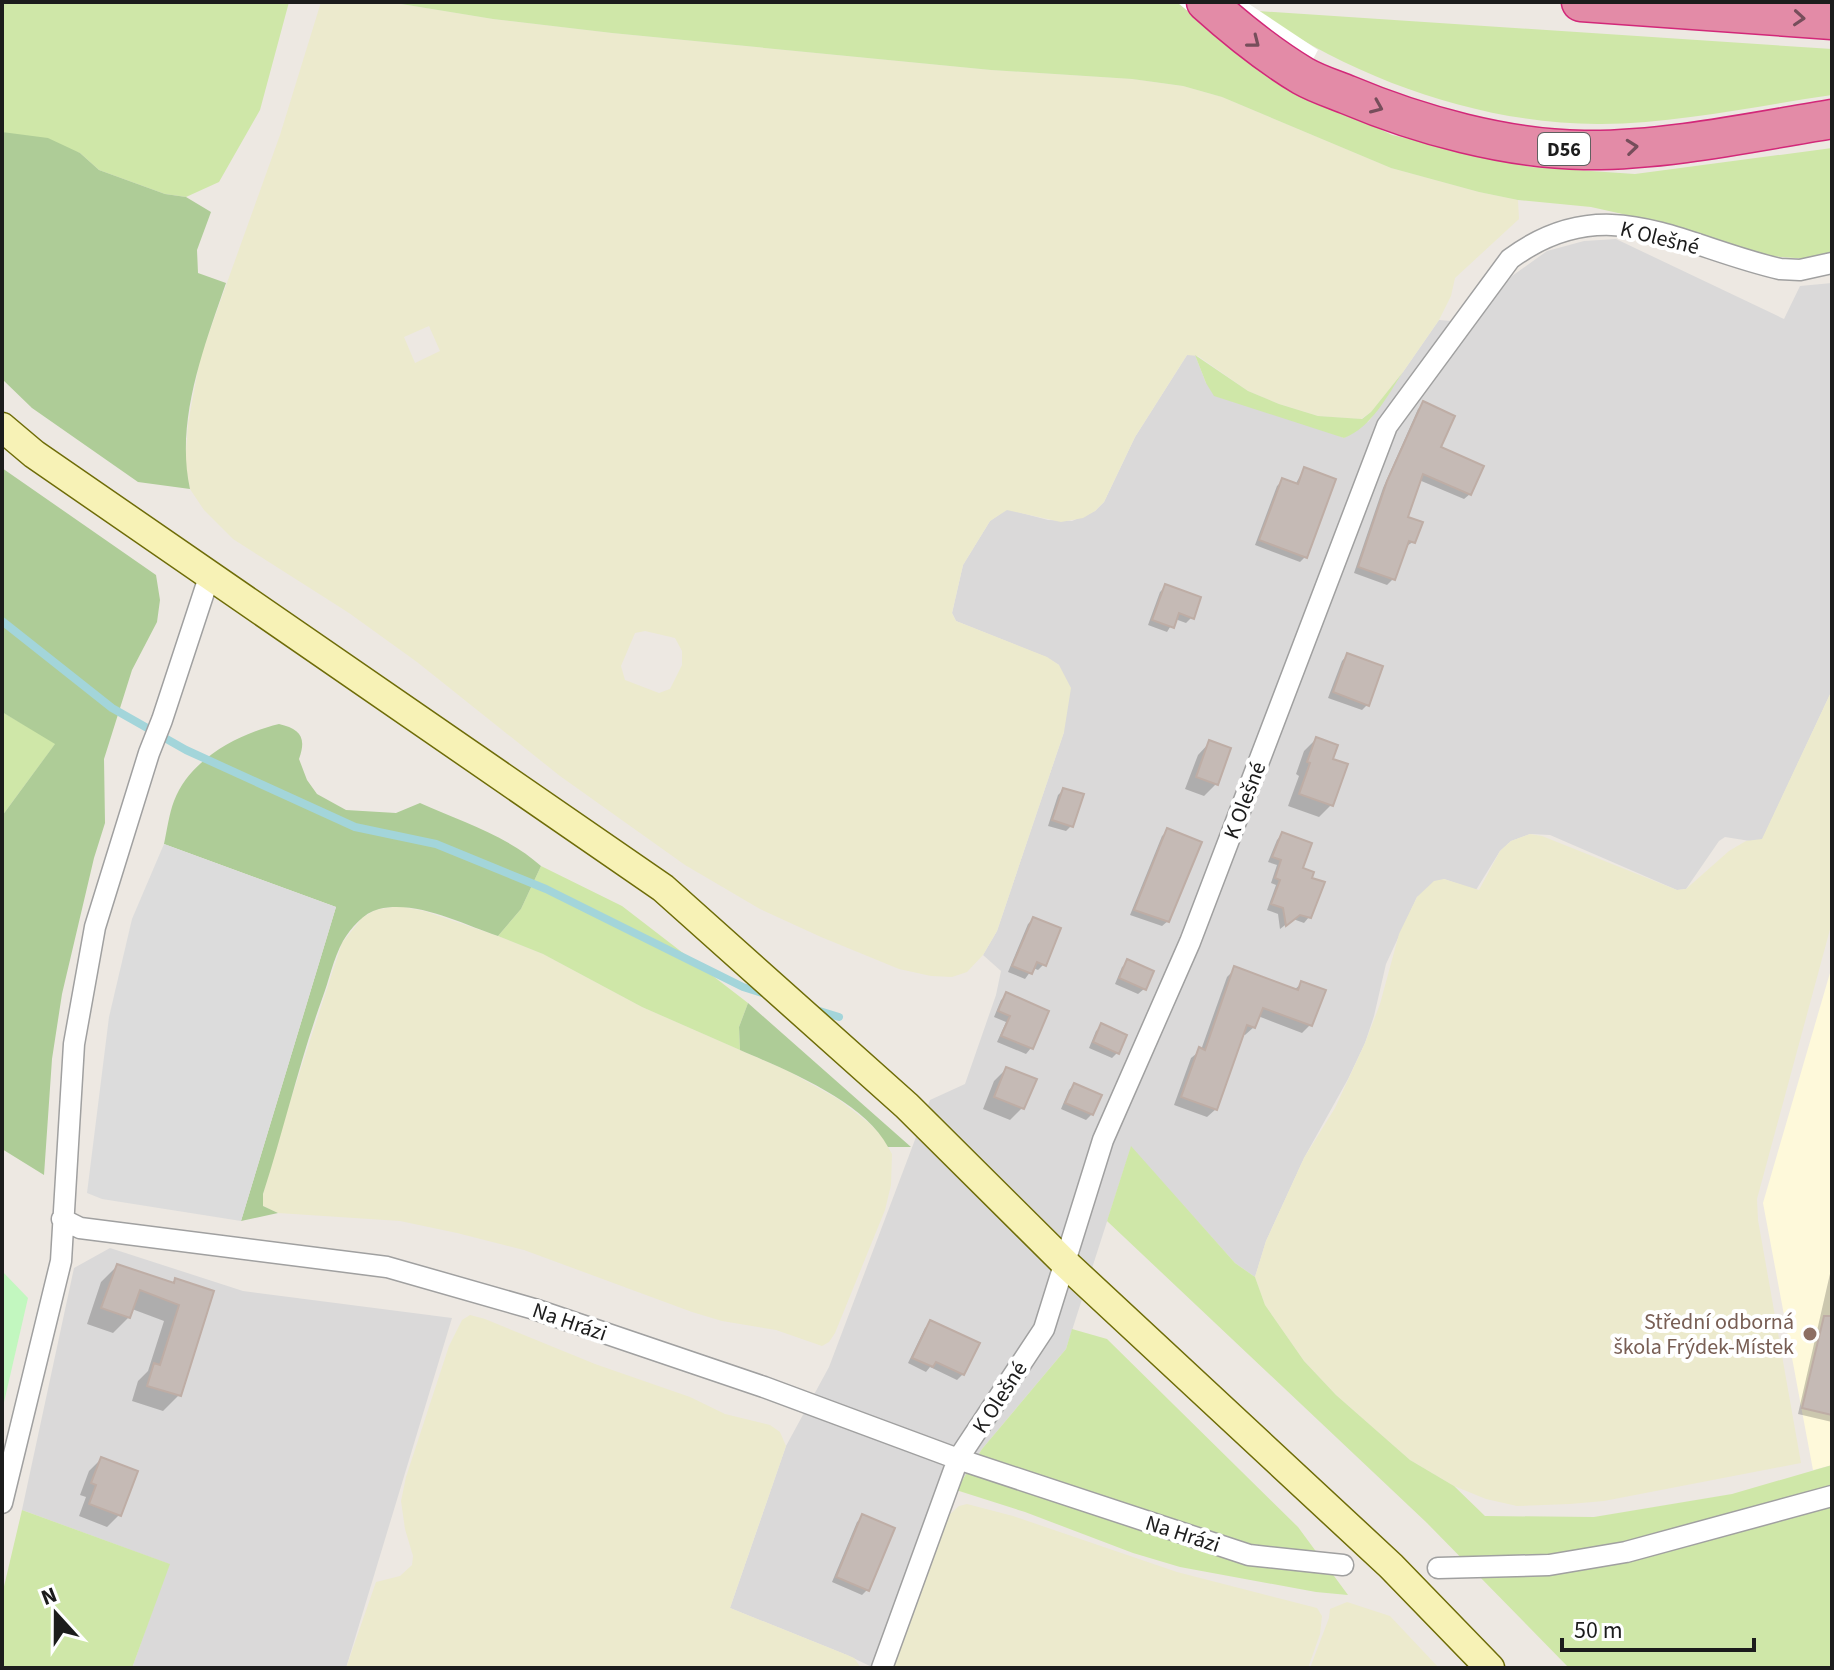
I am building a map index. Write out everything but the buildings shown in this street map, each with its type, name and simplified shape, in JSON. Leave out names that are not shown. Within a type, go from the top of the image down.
[{"type":"highway","name":"D56","points":[[1206,2],[1266,51],[1305,77],[1394,114],[1472,134],[1537,146],[1583,150],[1737,135],[1832,119]]},
{"type":"highway","points":[[1581,2],[1832,20]]},
{"type":"street","name":"K Olešné","points":[[882,1668],[958,1459],[1044,1329],[1103,1140],[1190,942],[1387,426],[1510,259],[1529,245],[1561,231],[1592,224],[1648,230],[1780,269],[1800,270],[1832,263]]},
{"type":"street","points":[[2,427],[34,454],[663,888],[907,1106],[1065,1263],[1391,1566],[1490,1668]]},
{"type":"street","points":[[2,1503],[61,1261],[74,1044],[95,927],[149,753],[210,574]]},
{"type":"street","name":"Na Hrázi","points":[[62,1219],[80,1228],[387,1267],[549,1314],[764,1387],[958,1459],[1249,1555],[1343,1565]]},
{"type":"street","points":[[1438,1568],[1549,1565],[1626,1552],[1832,1496]]},
{"type":"shaded area","points":[[321,2],[389,2],[493,19],[612,33],[1183,86],[1222,97],[1391,168],[1518,200],[1519,219],[1455,278],[1451,296],[1439,320],[1403,372],[1371,412],[1361,419],[1318,416],[1279,404],[1248,391],[1198,356],[1187,355],[1135,437],[1104,502],[1095,511],[1083,518],[1061,522],[1007,510],[990,521],[963,565],[952,613],[956,621],[1047,657],[1059,665],[1071,688],[1064,732],[997,931],[983,955],[967,972],[952,977],[931,976],[899,969],[821,937],[760,909],[685,865],[560,776],[417,662],[349,613],[233,539],[204,510],[190,489],[185,464],[188,424],[200,358],[280,135]],"holes":[[[429,326],[440,351],[415,363],[404,337]],[[645,631],[675,638],[682,651],[682,665],[670,689],[659,693],[625,680],[621,666],[635,633]]]},
{"type":"shaded area","points":[[1616,239],[1784,319],[1800,286],[1832,283],[1832,690],[1762,840],[1725,837],[1719,841],[1686,889],[1677,890],[1550,835],[1530,834],[1511,841],[1500,851],[1476,890],[1444,879],[1417,897],[1386,964],[1365,1043],[1304,1158],[1266,1241],[1255,1277],[1235,1263],[1131,1147],[1066,1349],[982,1449],[956,1490],[949,1515],[874,1668],[730,1608],[786,1446],[829,1367],[930,1100],[965,1084],[996,995],[1001,971],[983,955],[997,931],[1064,732],[1059,665],[956,621],[952,613],[963,565],[990,521],[1007,509],[1048,520],[1072,521],[1095,511],[1104,502],[1135,437],[1187,355],[1195,355],[1206,383],[1344,438],[1369,421],[1439,320],[1474,323],[1512,276],[1547,251],[1584,241]]},
{"type":"shaded area","points":[[1832,690],[1832,922],[1757,1199],[1758,1220],[1801,1463],[1604,1501],[1570,1504],[1517,1506],[1486,1499],[1454,1486],[1410,1460],[1336,1395],[1304,1361],[1265,1305],[1255,1277],[1266,1241],[1304,1158],[1335,1108],[1365,1043],[1380,1004],[1399,934],[1417,897],[1434,881],[1444,879],[1479,890],[1500,851],[1511,841],[1530,834],[1542,836],[1677,890],[1686,889],[1729,851],[1746,841],[1762,839]]},
{"type":"shaded area","points":[[164,844],[336,907],[241,1221],[102,1199],[87,1193],[109,1017],[132,919]]},
{"type":"shaded area","points":[[398,906],[424,911],[543,954],[642,1007],[788,1071],[838,1099],[882,1136],[892,1154],[891,1185],[885,1210],[829,1342],[822,1346],[776,1330],[722,1321],[524,1250],[457,1233],[400,1221],[278,1213],[263,1206],[263,1194],[284,1120],[342,943],[362,918],[375,910]]},
{"type":"shaded area","name":"Střední odborná škola Frýdek-Místek","points":[[1832,966],[1832,1465],[1813,1470],[1763,1203]]},
{"type":"shaded area","points":[[110,1248],[243,1291],[452,1318],[346,1668],[132,1668],[169,1564],[22,1510],[74,1268]]},
{"type":"shaded area","points":[[470,1315],[690,1397],[725,1414],[770,1425],[780,1432],[786,1446],[730,1608],[854,1658],[861,1668],[346,1668],[376,1582],[400,1576],[412,1565],[413,1556],[401,1501],[406,1477],[449,1346],[462,1320]]},
{"type":"shaded area","points":[[967,1504],[1013,1516],[1177,1572],[1317,1608],[1322,1616],[1320,1634],[1308,1668],[892,1668],[934,1544],[949,1515],[959,1506]]},
{"type":"shaded area","points":[[1347,1602],[1390,1616],[1439,1668],[1310,1668],[1330,1609]]},
{"type":"green space","points":[[2,2],[289,2],[260,110],[219,182],[186,197],[165,194],[99,170],[80,153],[2,132]]},
{"type":"green space","points":[[389,2],[1179,4],[1227,43],[1297,89],[1392,135],[1531,167],[1635,174],[1832,148],[1832,252],[1809,259],[1755,255],[1627,215],[1479,192],[1391,168],[1222,97],[1183,86],[612,33],[493,19]]},
{"type":"green space","points":[[1258,11],[1832,49],[1832,95],[1630,123],[1557,122],[1512,116],[1466,107],[1377,77],[1295,35]]},
{"type":"green space","points":[[2,132],[48,138],[80,153],[99,170],[165,194],[186,197],[211,212],[197,250],[198,273],[226,283],[201,358],[189,411],[186,463],[190,489],[138,482],[32,408],[2,379]]},
{"type":"green space","points":[[1195,355],[1248,391],[1318,416],[1362,419],[1403,372],[1371,419],[1344,438],[1214,396]]},
{"type":"green space","points":[[2,468],[156,575],[160,600],[157,622],[132,670],[104,759],[105,823],[62,994],[52,1059],[44,1175],[2,1149],[2,816],[55,744],[2,712]]},
{"type":"green space","points":[[2,712],[56,743],[2,816]]},
{"type":"green space","points":[[279,724],[292,728],[300,735],[302,745],[299,759],[307,780],[317,794],[346,810],[396,813],[420,803],[499,838],[541,866],[521,909],[498,936],[424,910],[409,908],[379,909],[354,926],[343,941],[334,963],[263,1194],[263,1206],[278,1213],[241,1221],[336,907],[164,844],[174,801],[191,773],[217,750],[248,734]]},
{"type":"green space","points":[[541,866],[622,906],[748,1003],[739,1027],[740,1050],[642,1007],[543,954],[498,936],[521,909]]},
{"type":"green space","points":[[748,1003],[911,1147],[888,1147],[877,1130],[843,1101],[801,1077],[740,1050],[739,1027]]},
{"type":"green space","points":[[1131,1146],[1235,1263],[1255,1277],[1265,1305],[1304,1361],[1336,1395],[1410,1460],[1454,1486],[1485,1516],[1594,1517],[1732,1494],[1832,1465],[1832,1668],[1569,1668],[1427,1523],[1107,1221]]},
{"type":"green space","points":[[2,1271],[28,1298],[2,1411]]},
{"type":"green space","points":[[1072,1329],[1107,1339],[1298,1527],[1348,1595],[1180,1567],[956,1490],[982,1449],[1066,1349]]},
{"type":"green space","points":[[22,1510],[170,1564],[132,1668],[2,1668],[2,1595]]},
{"type":"pier","points":[[1177,2],[1246,2],[1318,50],[1297,89],[1227,43]]},
{"type":"waterway","points":[[2,621],[112,708],[186,750],[355,827],[436,844],[546,889],[743,987],[769,995]]},
{"type":"waterway","points":[[813,1009],[839,1017]]},
{"type":"place","name":"Střední odborná škola Frýdek-Místek","points":[[1810,1334]]}]
